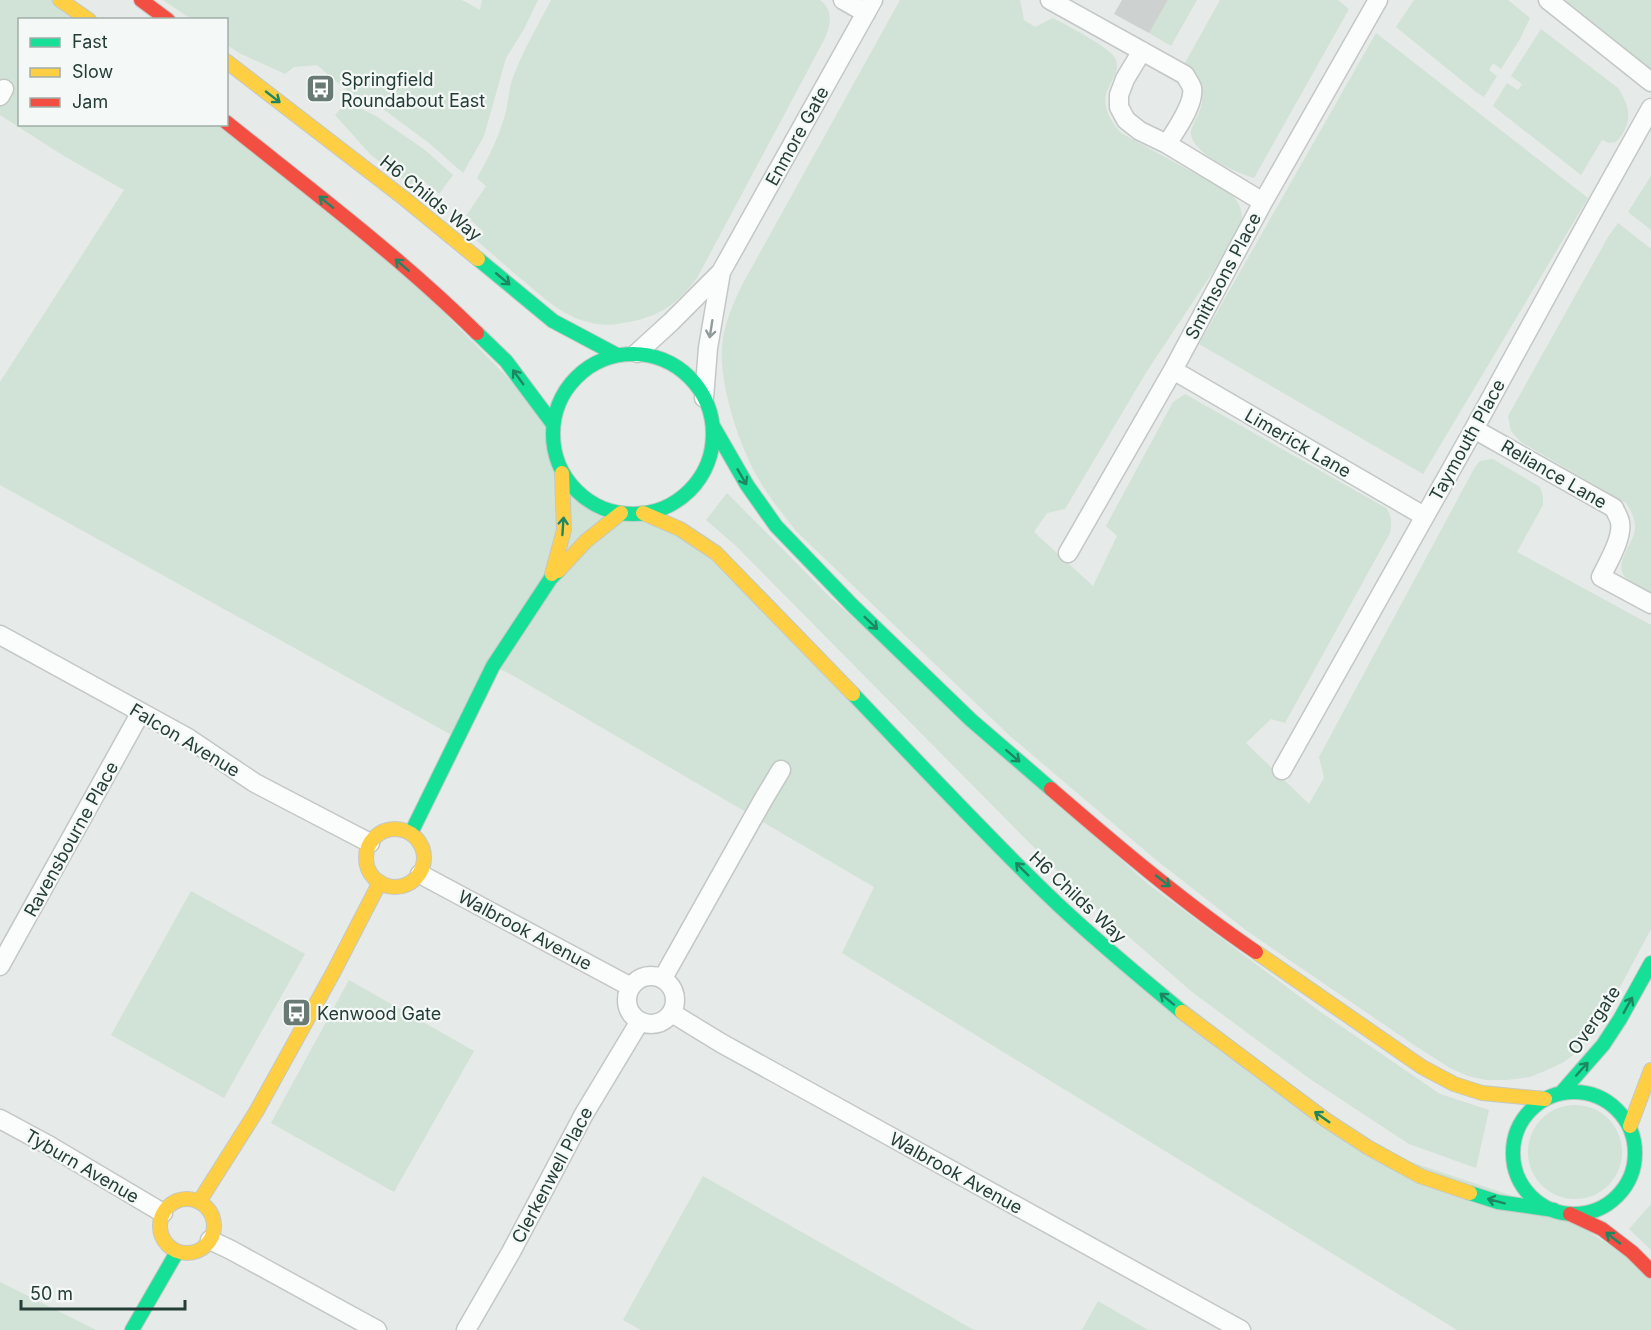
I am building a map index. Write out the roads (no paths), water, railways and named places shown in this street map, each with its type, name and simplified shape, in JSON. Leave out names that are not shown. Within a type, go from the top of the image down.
[{"type":"street","points":[[60,0],[86,18]]},
{"type":"street","points":[[141,0],[165,18]]},
{"type":"street","points":[[843,0],[869,6]]},
{"type":"street","points":[[1050,0],[1185,75],[1192,86],[1192,97],[1182,120],[1167,144]]},
{"type":"street","name":"Smithsons Place","points":[[1068,553],[1173,370],[1263,202],[1378,0]]},
{"type":"street","points":[[1548,0],[1651,82]]},
{"type":"street","name":"Enmore Gate","points":[[637,353],[721,272],[869,6]]},
{"type":"street","points":[[1143,51],[1125,79],[1119,95],[1119,107],[1126,120],[1140,131],[1167,144],[1263,202]]},
{"type":"street","name":"H6 Childs Way","points":[[228,64],[405,199],[553,321],[617,355]]},
{"type":"street","name":"Taymouth Place","points":[[1282,770],[1651,108]]},
{"type":"street","points":[[228,124],[371,238],[451,307],[506,361],[553,424]]},
{"type":"street","name":"Enmore Gate","points":[[704,398],[708,348],[721,272]]},
{"type":"street","points":[[551,578],[564,530],[562,473],[554,450],[553,424],[560,400],[573,379],[593,363],[617,355],[637,353],[664,360],[688,375],[704,398],[713,426],[711,451],[702,474],[687,493],[667,506],[643,513],[621,513],[599,507],[578,493],[562,473]]},
{"type":"street","name":"Limerick Lane","points":[[1173,370],[1424,516]]},
{"type":"street","points":[[713,426],[747,485],[776,526],[852,605],[971,720],[1120,848],[1235,938],[1422,1067],[1454,1084],[1482,1093],[1545,1099]]},
{"type":"street","name":"Reliance Lane","points":[[1474,429],[1614,508],[1620,520],[1621,531],[1601,577],[1651,604]]},
{"type":"street","points":[[411,834],[494,666],[551,578],[586,541],[621,513]]},
{"type":"street","name":"H6 Childs Way","points":[[643,513],[680,529],[716,554],[1049,896],[1192,1020],[1326,1120],[1369,1148],[1420,1176],[1498,1202],[1554,1210]]},
{"type":"street","name":"Falcon Avenue","points":[[0,635],[189,738],[255,783],[370,843]]},
{"type":"street","name":"Ravensbourne Place","points":[[0,966],[141,712]]},
{"type":"street","points":[[663,978],[781,770]]},
{"type":"street","points":[[393,829],[411,834],[423,847],[424,865],[420,874],[406,885],[397,887],[380,882],[373,876],[366,860],[370,843],[384,831],[393,829]]},
{"type":"street","name":"Walbrook Avenue","points":[[420,874],[631,987]]},
{"type":"street","points":[[199,1202],[256,1112],[333,973],[380,882]]},
{"type":"street","name":"Overgate","points":[[1560,1093],[1603,1045],[1651,963]]},
{"type":"street","points":[[645,976],[663,978],[669,983],[676,998],[672,1013],[654,1024],[640,1021],[634,1016],[627,1002],[631,987],[645,976]]},
{"type":"street","name":"Walbrook Avenue","points":[[672,1013],[721,1043],[1241,1330]]},
{"type":"street","name":"Clerkenwell Place","points":[[466,1330],[511,1252],[584,1114],[640,1021]]},
{"type":"street","points":[[1629,1126],[1651,1070]]},
{"type":"street","points":[[1570,1214],[1589,1212],[1607,1204],[1622,1191],[1639,1158],[1629,1126],[1620,1113],[1608,1102],[1593,1095],[1577,1092],[1560,1093],[1545,1099],[1531,1110],[1520,1124],[1515,1140],[1514,1158],[1517,1175],[1526,1190],[1539,1202],[1602,1229],[1632,1252],[1651,1271]]},
{"type":"street","name":"Tyburn Avenue","points":[[0,1119],[163,1213]]},
{"type":"street","points":[[183,1199],[199,1202],[210,1212],[213,1219],[213,1233],[210,1240],[199,1251],[177,1252],[163,1240],[160,1231],[163,1213],[168,1206],[183,1199]]},
{"type":"street","points":[[210,1240],[377,1330]]},
{"type":"street","points":[[132,1330],[177,1252]]},
{"type":"place","name":"Springfield Roundabout East","points":[[320,89]]},
{"type":"place","name":"Kenwood Gate","points":[[296,1013]]}]
